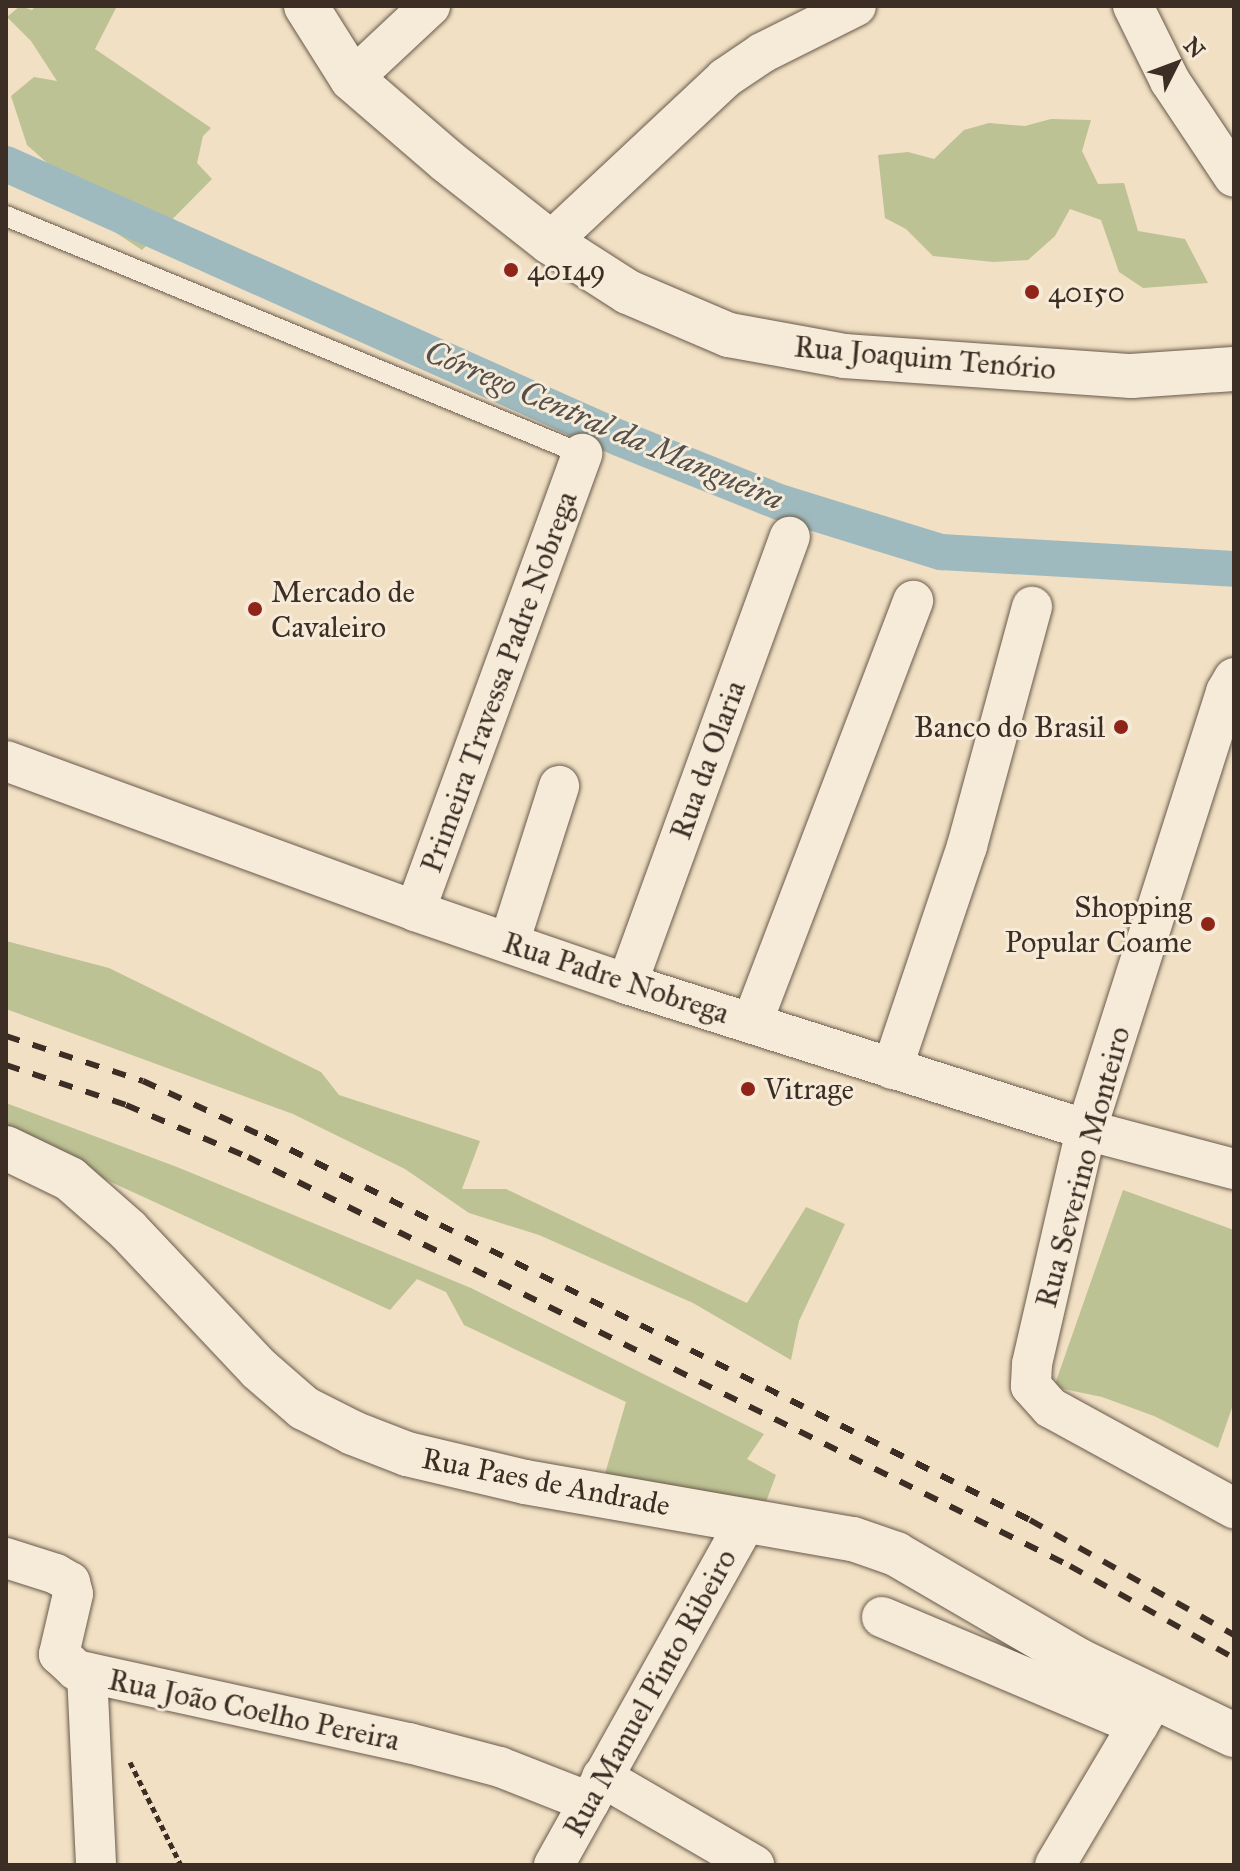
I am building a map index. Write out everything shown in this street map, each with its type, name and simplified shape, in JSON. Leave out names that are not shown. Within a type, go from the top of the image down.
[{"type":"street","name":"Rua Joaquim Tenório","points":[[306,6],[352,79],[447,161],[550,242],[628,292],[729,335],[844,356],[1131,376],[1234,369]]},
{"type":"street","points":[[352,79],[430,6]]},
{"type":"street","points":[[550,242],[725,78],[762,53],[856,6]]},
{"type":"street","points":[[1133,6],[1170,81],[1234,177]]},
{"type":"street","name":"Primeira Travessa Padre Nobrega","points":[[415,911],[582,454]]},
{"type":"street","name":"Rua da Olaria","points":[[627,984],[790,537]]},
{"type":"street","points":[[752,1023],[913,601]]},
{"type":"street","points":[[892,1069],[967,846],[1032,607]]},
{"type":"street","name":"Rua Severino Monteiro","points":[[1234,678],[1226,692],[1086,1130],[1032,1364],[1031,1386],[1037,1396],[1061,1414],[1234,1508]]},
{"type":"street","name":"Rua Padre Nobrega","points":[[6,761],[415,911],[627,984],[1086,1130],[1234,1169]]},
{"type":"street","points":[[509,943],[559,786]]},
{"type":"street","name":"Rua Paes de Andrade","points":[[6,1148],[70,1179],[128,1230],[259,1369],[304,1408],[353,1433],[407,1454],[525,1482],[853,1539],[896,1554],[1080,1661],[1147,1710],[1234,1735]]},
{"type":"street","name":"Rua Manuel Pinto Ribeiro","points":[[554,1865],[746,1521]]},
{"type":"street","name":"Rua João Coelho Pereira","points":[[6,1558],[56,1574],[70,1582],[73,1594],[59,1654],[67,1665],[87,1673],[409,1743],[596,1790],[754,1865]]},
{"type":"street","points":[[882,1617],[1147,1710],[1055,1865]]},
{"type":"street","points":[[87,1673],[96,1865]]},
{"type":"lane","points":[[6,216],[582,454]]},
{"type":"path","points":[[127,1755],[181,1865]]},
{"type":"green space","points":[[20,6],[32,10],[36,6],[117,6],[95,49],[211,128],[203,136],[197,163],[212,179],[142,250],[80,209],[55,170],[27,145],[11,96],[34,77],[57,81],[31,41],[7,17]]},
{"type":"green space","points":[[1051,119],[1091,120],[1082,151],[1098,184],[1124,183],[1138,231],[1185,239],[1208,283],[1143,288],[1119,272],[1101,220],[1070,209],[1055,236],[1028,260],[994,262],[933,256],[906,229],[885,218],[878,155],[908,152],[934,159],[964,130],[989,123],[1025,126]]},
{"type":"green space","points":[[6,941],[109,968],[321,1072],[339,1095],[480,1141],[462,1189],[506,1189],[747,1303],[806,1207],[845,1224],[799,1321],[791,1360],[693,1303],[539,1235],[469,1213],[405,1169],[293,1114],[6,1009]]},
{"type":"green space","points":[[6,1103],[177,1167],[471,1288],[764,1434],[747,1459],[776,1475],[763,1510],[602,1484],[626,1402],[464,1325],[446,1292],[417,1279],[390,1310],[6,1134]]},
{"type":"green space","points":[[1123,1190],[1234,1230],[1234,1402],[1218,1448],[1154,1416],[1102,1397],[1054,1387]]},
{"type":"waterway","name":"Córrego Central da Mangueira","points":[[6,164],[619,438],[779,502],[941,552],[1234,569]]},
{"type":"railway","points":[[6,1036],[143,1081],[265,1137],[1030,1520],[1234,1635]]},
{"type":"railway","points":[[6,1065],[126,1105],[248,1157],[1070,1566],[1234,1658]]},
{"type":"place","name":"40149","points":[[511,270]]},
{"type":"place","name":"40150","points":[[1032,292]]},
{"type":"place","name":"Mercado de Cavaleiro","points":[[255,609]]},
{"type":"place","name":"Banco do Brasil","points":[[1121,727]]},
{"type":"place","name":"Shopping Popular Coame","points":[[1208,924]]},
{"type":"place","name":"Vitrage","points":[[748,1089]]}]
